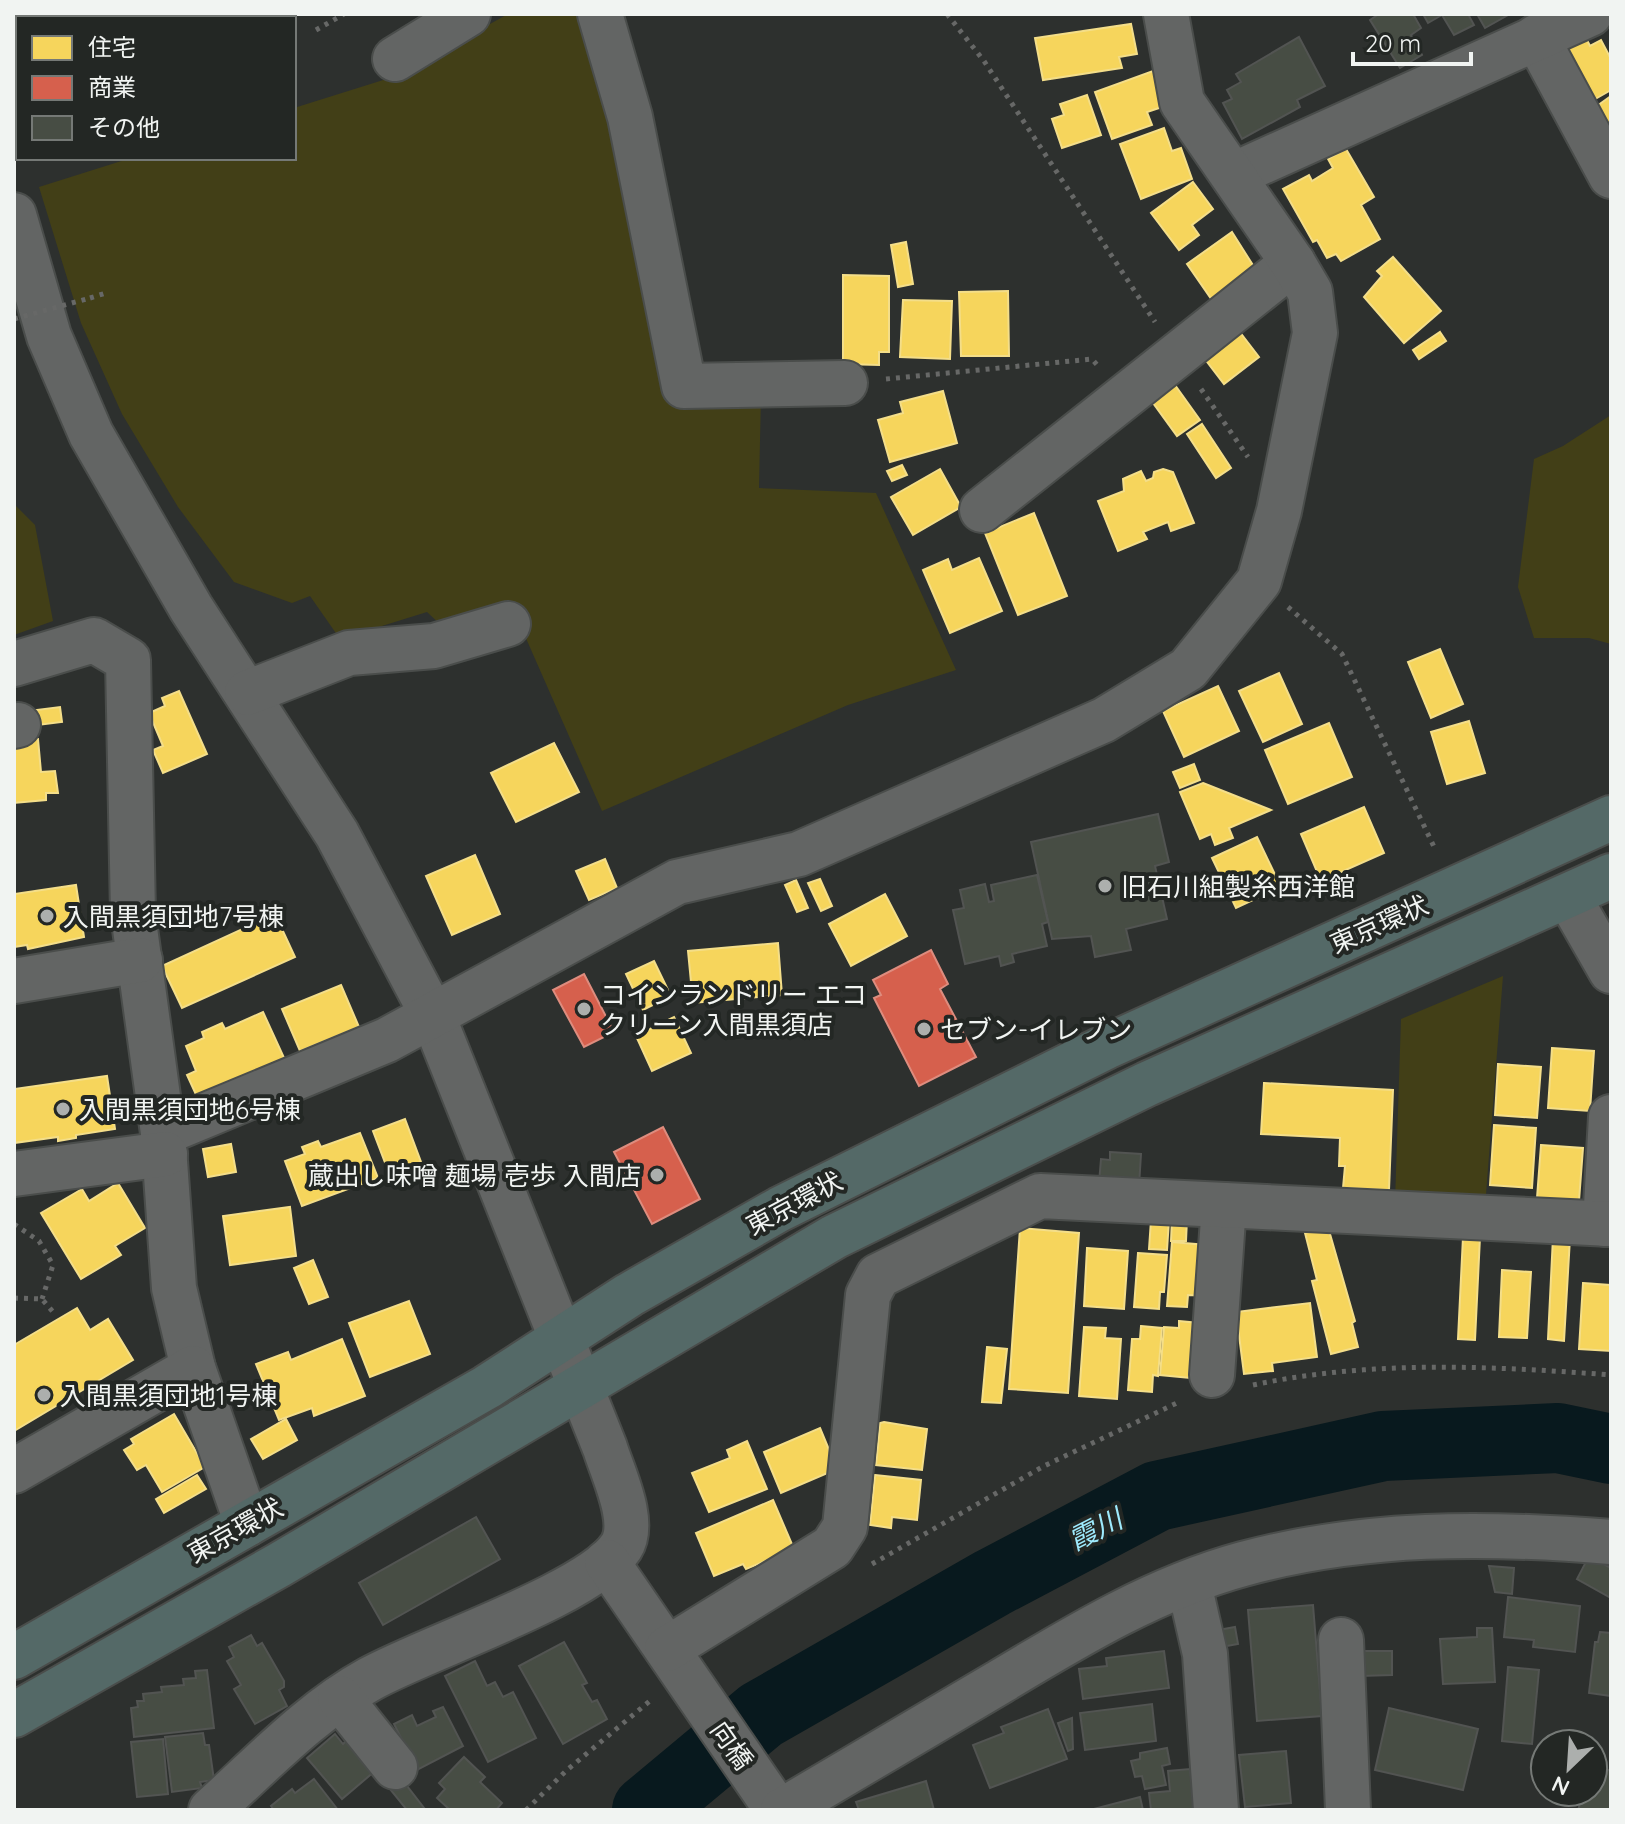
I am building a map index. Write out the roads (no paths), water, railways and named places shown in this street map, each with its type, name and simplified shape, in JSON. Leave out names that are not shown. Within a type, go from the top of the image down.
[{"type":"highway","name":"東京環状","points":[[14,1657],[487,1387],[629,1295],[859,1168],[1106,1047],[1611,818]]},
{"type":"highway","name":"東京環状","points":[[14,1715],[279,1565],[834,1237],[1147,1084],[1611,876]]},
{"type":"street","points":[[395,59],[468,14]]},
{"type":"street","points":[[600,14],[630,117],[684,386],[845,383]]},
{"type":"street","points":[[14,1174],[164,1144],[387,1040],[677,882],[799,854],[1104,720],[1188,669],[1259,581],[1280,504],[1315,333],[1310,292],[1182,102],[1166,14]]},
{"type":"street","points":[[1233,175],[1590,14]]},
{"type":"street","points":[[1536,37],[1611,176]]},
{"type":"street","points":[[14,215],[49,336],[91,434],[145,533],[337,834],[433,1016],[605,1448],[627,1522],[622,1546],[607,1562],[560,1591],[370,1679],[340,1698],[211,1810]]},
{"type":"street","points":[[982,510],[1124,394],[1293,263]]},
{"type":"street","points":[[247,693],[349,653],[434,646],[508,624]]},
{"type":"street","points":[[14,664],[94,640],[128,660],[133,914],[164,1144],[174,1288],[193,1368],[247,1524]]},
{"type":"street","points":[[1568,896],[1611,971]]},
{"type":"street","points":[[14,981],[140,960]]},
{"type":"street","points":[[667,1649],[832,1547],[845,1527],[868,1295],[878,1276],[1040,1196],[1608,1224],[1611,1117]]},
{"type":"street","points":[[1213,1387],[1224,1205]]},
{"type":"street","points":[[14,1471],[193,1368]]},
{"type":"street","points":[[777,1807],[1144,1600],[1241,1564],[1311,1549],[1408,1535],[1513,1534],[1611,1542]]},
{"type":"street","name":"向橋","points":[[607,1562],[667,1649],[676,1692],[777,1807]]},
{"type":"street","points":[[1189,1584],[1205,1654],[1216,1810]]},
{"type":"street","points":[[1341,1640],[1348,1810]]},
{"type":"street","points":[[340,1698],[395,1767]]},
{"type":"waterway","name":"霞川","points":[[647,1810],[761,1715],[992,1583],[1157,1496],[1383,1446],[1558,1438],[1611,1449]]},
{"type":"railway","points":[[252,16],[256,14]]},
{"type":"railway","points":[[292,16],[295,14]]},
{"type":"place","name":"旧石川組製糸西洋館","points":[[1105,886]]},
{"type":"place","name":"入間黒須団地7号棟","points":[[47,916]]},
{"type":"place","name":"コインランドリー エコ クリーン入間黒須店","points":[[584,1009]]},
{"type":"place","name":"セブン-イレブン","points":[[924,1029]]},
{"type":"place","name":"入間黒須団地6号棟","points":[[63,1109]]},
{"type":"place","name":"蔵出し味噌 麺場 壱歩 入間店","points":[[657,1175]]},
{"type":"place","name":"入間黒須団地1号棟","points":[[44,1395]]}]
